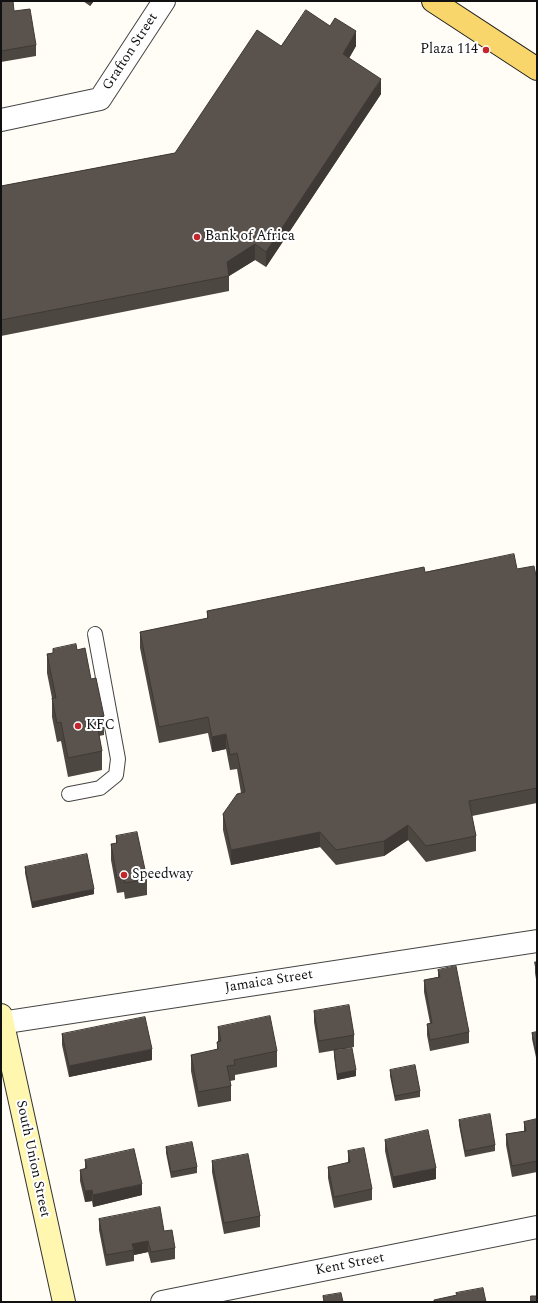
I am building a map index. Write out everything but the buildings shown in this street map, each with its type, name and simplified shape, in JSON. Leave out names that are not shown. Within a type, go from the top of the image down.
[{"type":"main road","points":[[434,1],[537,69]]},
{"type":"main road","name":"South Union Street","points":[[2,1020],[64,1302]]},
{"type":"street","name":"Grafton Street","points":[[1,120],[100,99],[164,1]]},
{"type":"street","name":"Jamaica Street","points":[[2,1020],[537,942]]},
{"type":"street","name":"Kent Street","points":[[162,1302],[537,1227]]},
{"type":"lane","points":[[69,794],[100,788],[116,775],[118,759],[95,634]]},
{"type":"place","name":"Plaza 114","points":[[486,50]]},
{"type":"place","name":"Bank of Africa","points":[[197,237]]},
{"type":"place","name":"KFC","points":[[78,726]]},
{"type":"place","name":"Speedway","points":[[124,875]]}]
